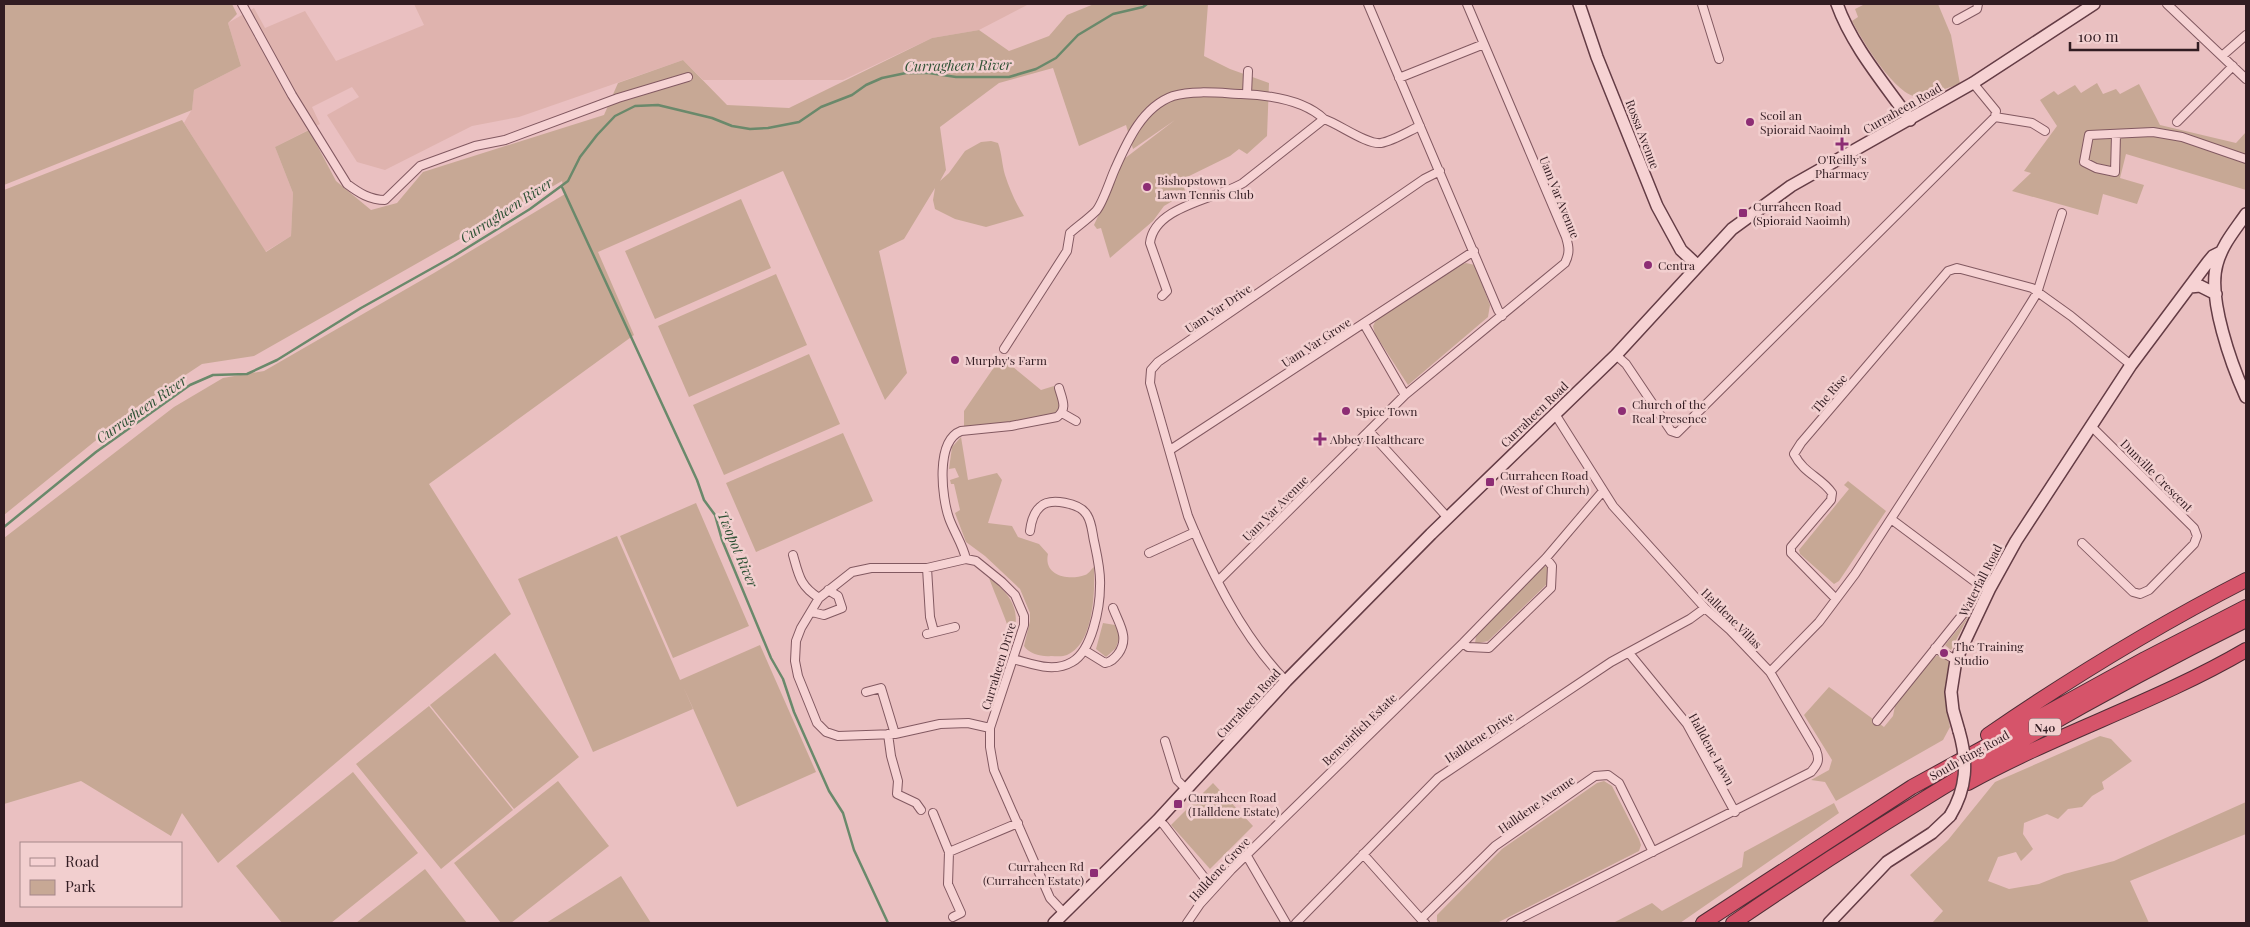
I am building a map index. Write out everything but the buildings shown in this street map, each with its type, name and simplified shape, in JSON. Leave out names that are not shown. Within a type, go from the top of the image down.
[{"type":"highway","points":[[1912,787],[2061,685],[2179,615],[2246,580]]},
{"type":"highway","name":"South Ring Road","points":[[1703,923],[1912,787],[2136,664],[2246,607]]},
{"type":"highway","name":"South Ring Road","points":[[1733,923],[1934,792],[2179,653],[2246,620]]},
{"type":"highway","points":[[1850,847],[2017,757],[2159,696],[2205,674],[2246,650]]},
{"type":"street","points":[[242,4],[292,94],[347,184],[360,194],[376,200],[385,200],[420,166],[475,146],[505,140],[618,98],[688,77]]},
{"type":"street","points":[[1368,4],[1502,316]]},
{"type":"street","name":"Uam Var Avenue","points":[[1218,581],[1405,395],[1502,316],[1565,262],[1569,255],[1569,246],[1467,4]]},
{"type":"street","name":"Rossa Avenue","points":[[1578,4],[1597,57],[1657,206],[1680,250],[1697,265]]},
{"type":"street","points":[[1702,4],[1719,59]]},
{"type":"street","points":[[1837,4],[1844,21],[1867,60],[1910,120]]},
{"type":"street","points":[[1957,20],[1977,9],[1978,4]]},
{"type":"street","name":"Curraheen Road","points":[[1054,923],[1158,820],[1286,681],[1448,518],[1616,355],[1732,228],[1791,186],[1973,83],[2082,7],[2094,4]]},
{"type":"street","points":[[2167,4],[2246,79]]},
{"type":"street","points":[[2222,56],[2246,35]]},
{"type":"street","points":[[1399,78],[1484,44]]},
{"type":"street","points":[[2176,122],[2233,66]]},
{"type":"street","points":[[1247,94],[1248,71]]},
{"type":"street","points":[[1616,355],[1626,364],[1671,432],[1677,433],[1995,117],[1996,110],[1973,83]]},
{"type":"street","points":[[1004,349],[1067,251],[1070,233],[1097,210],[1126,146],[1140,121],[1158,104],[1173,96],[1209,92],[1247,94],[1284,100],[1316,112],[1324,119],[1336,122],[1372,142],[1381,143],[1420,126]]},
{"type":"street","points":[[1995,117],[2032,122],[2045,131]]},
{"type":"street","points":[[1162,296],[1167,291],[1150,243],[1151,236],[1163,219],[1172,212],[1243,184],[1324,119]]},
{"type":"street","points":[[2116,135],[2117,160],[2115,172],[2096,168],[2084,162],[2089,135],[2153,132],[2182,137],[2246,159]]},
{"type":"street","name":"Uam Var Drive","points":[[1286,681],[1233,611],[1188,516],[1150,383],[1151,370],[1158,362],[1424,179],[1440,171]]},
{"type":"street","points":[[1770,672],[1810,632],[1836,599],[1891,519],[2036,293],[2062,213]]},
{"type":"street","points":[[2246,214],[2221,252],[2216,267],[2216,294],[2227,348],[2246,397]]},
{"type":"street","name":"Uam Var Grove","points":[[1170,450],[1474,250]]},
{"type":"street","name":"Waterfall Road","points":[[1829,923],[1887,862],[1932,833],[1950,816],[1960,798],[1965,779],[1964,754],[1953,710],[1951,692],[1956,660],[1990,588],[2016,540],[2131,365],[2213,256],[2221,252]]},
{"type":"street","name":"The Rise","points":[[1836,599],[1791,553],[1791,547],[1831,500],[1832,493],[1828,487],[1800,465],[1794,454],[1801,443],[1948,271],[1957,268],[2032,288],[2036,293],[2071,316],[2131,365]]},
{"type":"street","points":[[2190,287],[2200,286],[2216,294]]},
{"type":"street","points":[[1364,324],[1405,395]]},
{"type":"street","points":[[966,559],[948,517],[943,494],[944,460],[950,440],[954,434],[961,431],[1035,422],[1057,417],[1062,414],[1064,405],[1059,388]]},
{"type":"street","points":[[1062,414],[1076,422]]},
{"type":"street","name":"Halldene Villas","points":[[1555,414],[1613,506],[1705,608],[1730,630],[1770,672],[1818,757],[1818,764],[1811,772],[1735,812]]},
{"type":"street","name":"Dunville Crescent","points":[[2082,543],[2133,592],[2140,594],[2149,590],[2194,544],[2197,536],[2194,528],[2091,426]]},
{"type":"street","points":[[1369,431],[1448,518]]},
{"type":"street","name":"Benvoirlich Estate","points":[[1270,832],[1463,643],[1546,558],[1603,491]]},
{"type":"street","points":[[1013,659],[1042,667],[1059,667],[1073,661],[1084,650],[1092,632],[1101,585],[1090,520],[1084,510],[1072,504],[1044,504],[1037,509],[1033,516],[1030,531]]},
{"type":"street","points":[[1891,519],[1974,581],[1990,588]]},
{"type":"street","points":[[1150,553],[1195,532]]},
{"type":"street","points":[[793,555],[801,582],[819,598]]},
{"type":"street","points":[[1463,643],[1468,647],[1489,648],[1551,588],[1552,566],[1546,558]]},
{"type":"street","name":"Curraheen Drive","points":[[990,728],[968,722],[940,724],[891,734],[838,736],[826,732],[817,723],[798,676],[795,661],[796,641],[801,628],[819,598],[852,572],[871,568],[927,568],[966,559],[976,561],[1015,595],[1024,616],[1024,625],[990,728],[990,747],[994,770],[1050,898],[1064,913]]},
{"type":"street","points":[[927,568],[930,633],[955,627]]},
{"type":"street","points":[[812,612],[824,615],[842,608],[838,596],[828,590]]},
{"type":"street","points":[[1084,650],[1105,663],[1109,663],[1118,654],[1124,643],[1124,637],[1114,608]]},
{"type":"street","name":"Halldene Drive","points":[[1296,923],[1438,778],[1611,662],[1690,619],[1705,608]]},
{"type":"street","points":[[1877,721],[1963,614]]},
{"type":"street","points":[[1934,648],[1956,660]]},
{"type":"street","name":"Halldene Lawn","points":[[1629,653],[1687,724],[1735,812]]},
{"type":"street","points":[[866,692],[881,688],[891,734],[891,756],[898,781],[897,794],[916,802],[921,810]]},
{"type":"street","points":[[1165,741],[1176,780],[1186,789]]},
{"type":"street","name":"Halldene Avenue","points":[[1423,921],[1495,846],[1595,776],[1608,775],[1619,783],[1653,852]]},
{"type":"street","points":[[1511,923],[1735,812]]},
{"type":"street","points":[[933,813],[949,852],[948,884],[961,913],[953,917]]},
{"type":"street","points":[[1158,820],[1164,825],[1213,889]]},
{"type":"street","points":[[949,852],[1018,823]]},
{"type":"street","name":"Halldene Grove","points":[[1187,923],[1213,889],[1270,832]]},
{"type":"street","points":[[1363,854],[1423,921]]},
{"type":"street","points":[[1247,856],[1286,923]]},
{"type":"shaded area","points":[[414,4],[1029,4],[979,30],[932,38],[843,80],[703,80],[683,60],[519,117],[472,126],[385,170],[357,162],[327,115],[359,97],[352,87],[312,107],[320,124],[275,147],[293,193],[291,236],[265,252],[184,123],[192,109],[194,90],[241,66],[228,23],[254,8],[265,28],[305,11],[336,61],[424,25]]},
{"type":"green space","points":[[4,4],[232,4],[237,14],[228,23],[241,66],[194,90],[192,110],[4,185]]},
{"type":"green space","points":[[1094,4],[1208,4],[1204,56],[1230,69],[1269,83],[1267,136],[1247,154],[1239,149],[1230,156],[1181,180],[1186,193],[1164,206],[1153,221],[1110,258],[1101,228],[1097,229],[1094,225],[1124,159],[1175,120],[1133,149],[1126,125],[1079,146],[1053,68],[999,83],[940,127],[946,170],[940,181],[949,173],[965,151],[981,142],[991,141],[998,143],[1007,181],[1024,216],[986,227],[955,219],[935,209],[933,200],[935,188],[904,239],[879,251],[907,373],[885,400],[783,171],[598,252],[634,335],[429,484],[511,614],[218,863],[182,813],[171,836],[81,781],[4,804],[4,538],[174,407],[223,378],[264,371],[434,273],[565,194],[562,181],[254,356],[202,364],[137,407],[4,515],[4,190],[182,120],[266,252],[291,236],[293,193],[275,147],[309,130],[336,181],[371,210],[397,203],[423,172],[604,115],[618,83],[683,60],[727,105],[789,108],[932,38],[979,30],[1009,51],[1049,36],[1067,15]]},
{"type":"green space","points":[[1865,4],[1938,4],[1951,35],[1960,84],[1920,97],[1911,95],[1901,89],[1881,67],[1852,21],[1858,17],[1855,9]]},
{"type":"green space","points":[[2097,83],[2103,94],[2116,89],[2120,94],[2139,84],[2160,125],[2236,143],[2246,132],[2246,190],[2126,154],[2120,178],[2144,185],[2137,204],[2103,194],[2098,215],[2012,191],[2031,173],[2024,171],[2057,126],[2040,100],[2054,91],[2058,95],[2075,85],[2081,93]]},
{"type":"green space","points":[[741,199],[771,268],[655,319],[625,251]]},
{"type":"green space","points":[[1466,263],[1475,265],[1490,305],[1488,317],[1408,385],[1375,334],[1373,326],[1376,320],[1460,265]]},
{"type":"green space","points":[[776,274],[807,345],[689,397],[658,326]]},
{"type":"green space","points":[[809,354],[840,424],[724,475],[693,405]]},
{"type":"green space","points":[[1001,357],[1041,390],[1054,386],[1060,400],[1061,409],[1056,413],[1032,419],[1000,424],[964,426],[964,411]]},
{"type":"green space","points":[[843,433],[873,501],[756,552],[726,483]]},
{"type":"green space","points":[[961,437],[968,480],[997,473],[1002,480],[988,523],[1012,526],[1018,537],[1039,544],[1048,554],[1047,561],[1049,567],[1059,575],[1079,577],[1094,567],[1093,602],[1088,629],[1076,649],[1067,655],[1044,656],[1032,653],[1026,649],[1024,646],[1030,613],[1020,589],[985,556],[966,542],[955,513],[960,510],[954,484],[951,484],[950,480],[959,477],[955,468],[949,469],[952,447]]},
{"type":"green space","points":[[1848,481],[1886,511],[1839,581],[1834,584],[1800,554],[1799,550],[1849,489],[1844,485]]},
{"type":"green space","points":[[696,503],[749,626],[673,658],[620,536]]},
{"type":"green space","points":[[617,536],[680,680],[760,645],[816,772],[737,807],[683,686],[693,709],[593,752],[518,579]]},
{"type":"green space","points":[[1547,566],[1547,584],[1488,641],[1475,644],[1476,635],[1543,567]]},
{"type":"green space","points":[[989,578],[1007,594],[1014,607],[1016,622],[1014,630],[1010,633],[1005,619]]},
{"type":"green space","points":[[1972,589],[1980,594],[1951,650],[1945,645],[1967,618],[1964,609]]},
{"type":"green space","points":[[1103,623],[1115,625],[1120,635],[1116,648],[1106,657],[1096,649]]},
{"type":"green space","points":[[495,653],[579,757],[514,809],[430,705]]},
{"type":"green space","points":[[1939,654],[1948,659],[1946,694],[1950,727],[1943,740],[1836,801],[1825,782],[1811,780],[1829,770],[1832,760],[1804,715],[1829,687],[1884,727],[1893,716],[1896,701],[1931,660]]},
{"type":"green space","points":[[429,706],[513,810],[441,869],[356,764]]},
{"type":"green space","points":[[2100,736],[2111,739],[2132,761],[2102,782],[2104,789],[2092,796],[2082,807],[2068,809],[2058,819],[2047,814],[2024,823],[2023,834],[2033,849],[2021,861],[2016,852],[1998,857],[1988,881],[2009,889],[2039,884],[2064,874],[2114,861],[2246,802],[2246,834],[2130,881],[2149,923],[1932,923],[1943,911],[1910,875],[1948,840],[1995,782]]},
{"type":"green space","points":[[353,772],[418,853],[331,923],[282,923],[236,866]]},
{"type":"green space","points":[[558,781],[609,846],[511,923],[501,923],[454,863]]},
{"type":"green space","points":[[1604,781],[1612,786],[1639,839],[1641,845],[1639,851],[1497,923],[1437,923],[1437,915],[1502,849],[1597,783]]},
{"type":"green space","points":[[1213,783],[1253,826],[1210,869],[1171,825]]},
{"type":"green space","points":[[1834,803],[1839,813],[1680,923],[1613,923],[1652,903],[1662,911],[1742,867],[1744,852]]},
{"type":"green space","points":[[425,869],[467,923],[356,923]]},
{"type":"green space","points":[[621,876],[651,923],[546,923]]},
{"type":"waterway","name":"Curragheen River","points":[[4,527],[96,452],[190,385],[213,375],[247,374],[277,360],[361,308],[454,256],[530,209],[568,181],[580,157],[615,116],[635,106],[658,105],[712,118],[732,126],[750,129],[768,128],[799,122],[821,107],[852,95],[866,85],[882,78],[906,73],[929,73],[956,77],[1009,77],[1036,69],[1056,58],[1078,35],[1113,14],[1143,7],[1147,4]]},
{"type":"waterway","name":"Twopot River","points":[[562,187],[697,480],[704,500],[715,515],[722,540],[771,658],[783,679],[794,712],[829,791],[843,813],[854,850],[888,923]]},
{"type":"place","name":"Scoil an Spioraid Naoimh","points":[[1750,122]]},
{"type":"place","name":"O'Reilly's Pharmacy","points":[[1842,144]]},
{"type":"place","name":"Bishopstown Lawn Tennis Club","points":[[1147,187]]},
{"type":"place","name":"Curraheen Road (Spioraid Naoimh)","points":[[1743,213]]},
{"type":"place","name":"Centra","points":[[1648,265]]},
{"type":"place","name":"Murphy's Farm","points":[[955,360]]},
{"type":"place","name":"Spice Town","points":[[1346,411]]},
{"type":"place","name":"Church of the Real Presence","points":[[1622,411]]},
{"type":"place","name":"Abbey Healthcare","points":[[1320,439]]},
{"type":"place","name":"Curraheen Road (West of Church)","points":[[1490,482]]},
{"type":"place","name":"The Training Studio","points":[[1944,653]]},
{"type":"place","name":"Curraheen Road (Halldene Estate)","points":[[1178,804]]},
{"type":"place","name":"Curraheen Rd (Curraheen Estate)","points":[[1094,873]]}]
